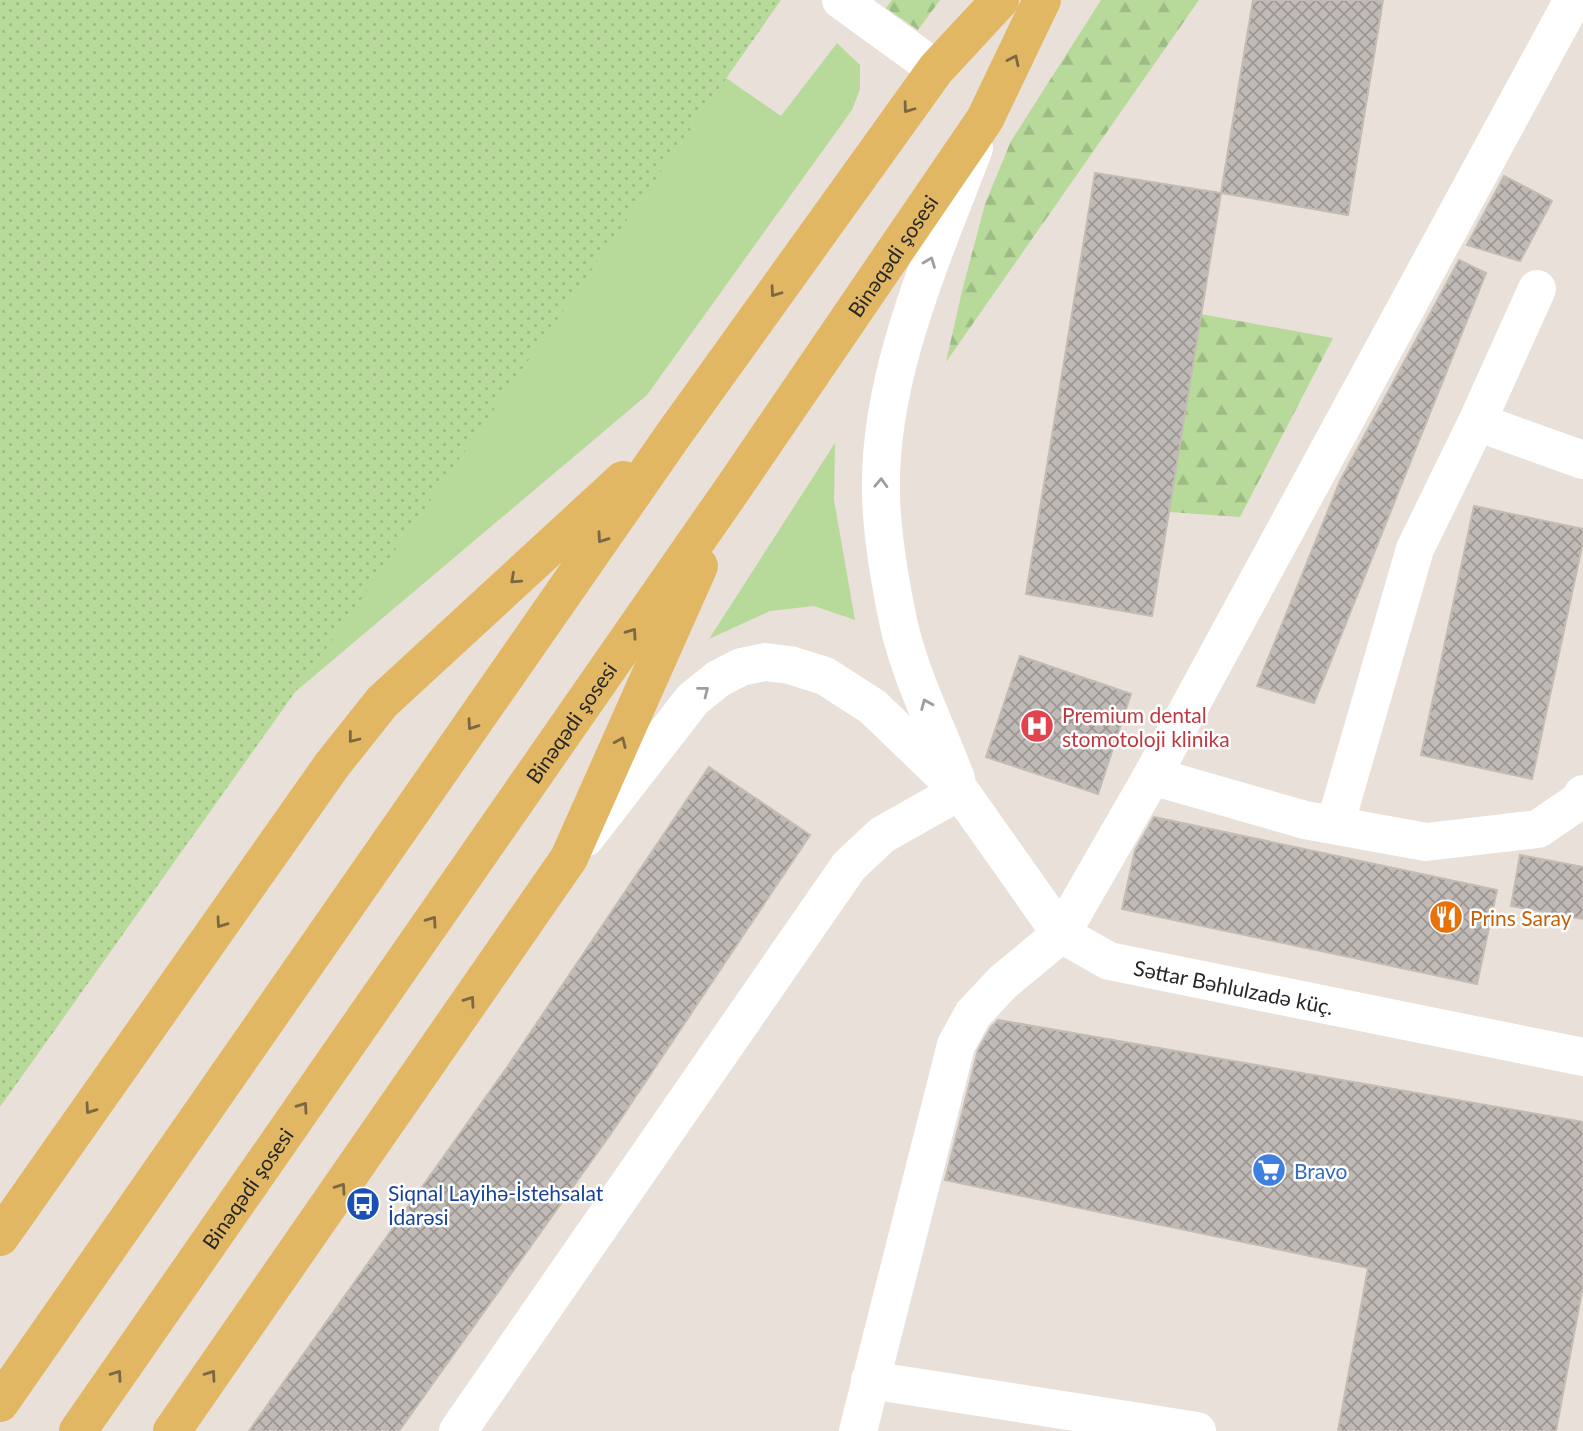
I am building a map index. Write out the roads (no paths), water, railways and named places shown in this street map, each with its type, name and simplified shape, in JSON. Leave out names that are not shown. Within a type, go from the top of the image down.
[{"type":"main road","points":[[0,1403],[674,434],[936,69],[1000,0]]},
{"type":"main road","name":"Binəqədi şosesi","points":[[78,1431],[736,484],[985,119],[1042,0]]},
{"type":"main road","points":[[0,1237],[332,765],[382,702],[674,434]]},
{"type":"main road","points":[[172,1431],[569,858],[736,484]]},
{"type":"street","points":[[841,0],[936,69]]},
{"type":"street","points":[[858,1431],[956,1045],[973,1014],[1003,982],[1061,934],[1152,776],[1573,0]]},
{"type":"street","points":[[960,791],[919,686],[900,626],[885,544],[881,494],[883,453],[894,380],[921,285],[985,119]]},
{"type":"street","points":[[1335,825],[1415,549],[1477,422],[1537,289]]},
{"type":"street","points":[[1477,422],[1583,460]]},
{"type":"street","points":[[569,858],[693,699],[718,679],[741,667],[765,662],[790,665],[825,676],[873,707],[960,791]]},
{"type":"street","points":[[1152,776],[1305,820],[1426,842],[1538,830],[1579,801],[1583,794]]},
{"type":"street","points":[[458,1431],[849,866],[882,835],[960,791]]},
{"type":"street","name":"Səttar Bəhlulzadə küç.","points":[[960,791],[1061,934],[1109,961],[1521,1046],[1583,1056]]},
{"type":"street","points":[[870,1380],[1197,1431]]},
{"type":"place","name":"Premium dental stomotoloji klinika","points":[[1037,726]]},
{"type":"place","name":"Prins Saray","points":[[1446,917]]},
{"type":"place","name":"Bravo","points":[[1269,1170]]},
{"type":"place","name":"Siqnal Layihə-İstehsalat İdarəsi","points":[[363,1204]]}]
